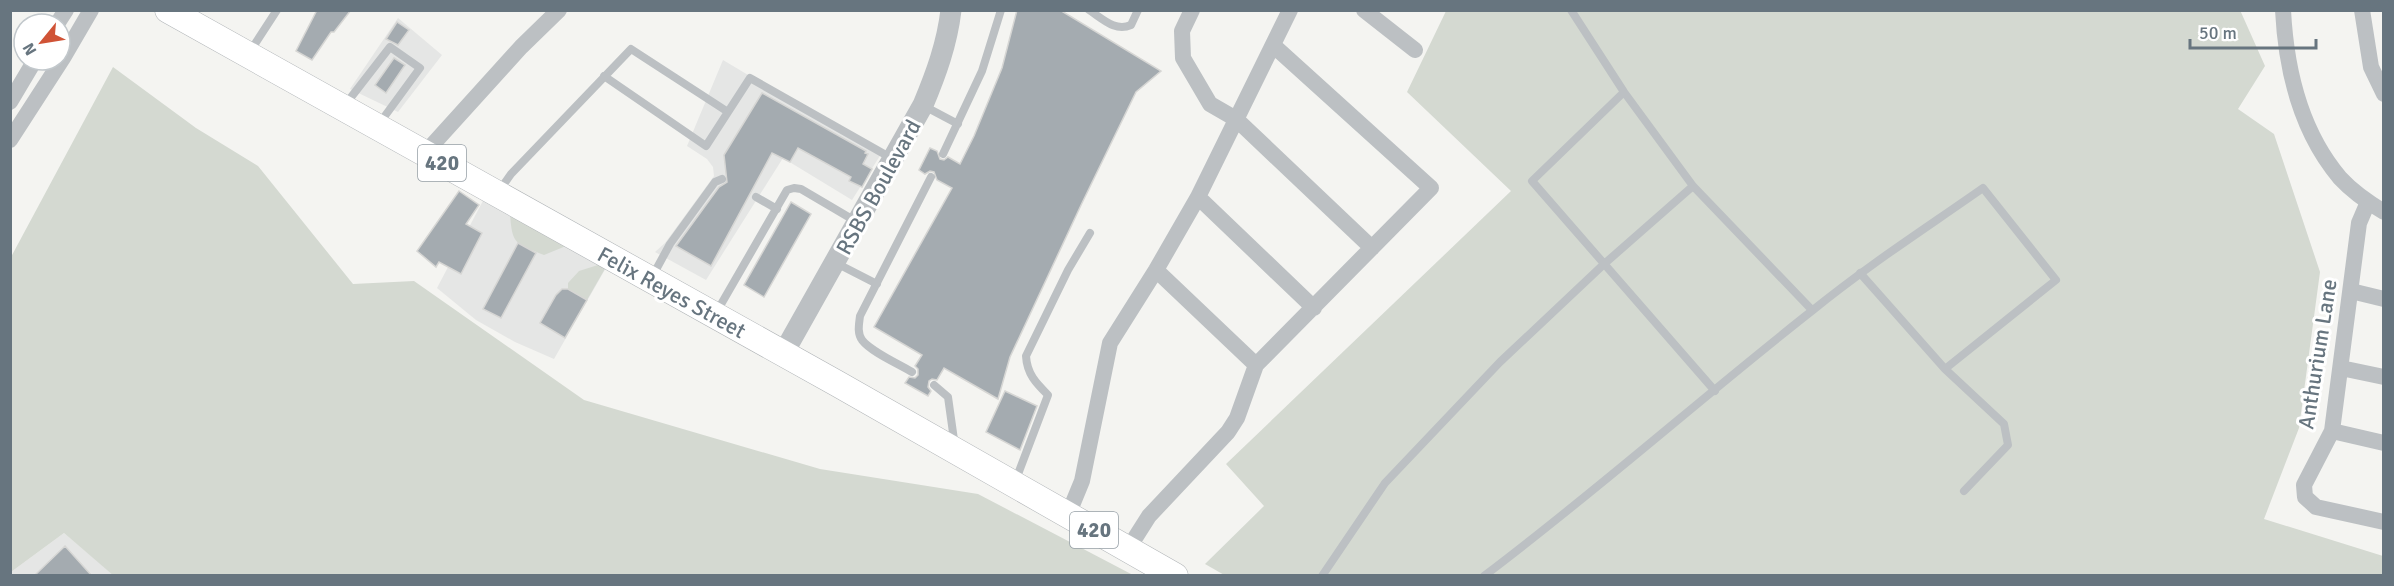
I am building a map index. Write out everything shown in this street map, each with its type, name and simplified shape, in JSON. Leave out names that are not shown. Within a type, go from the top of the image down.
[{"type":"main road","name":"Felix Reyes Street","points":[[168,10],[955,450],[1175,576]]},
{"type":"street","points":[[10,140],[91,10]]},
{"type":"street","points":[[425,153],[521,47],[559,10]]},
{"type":"street","name":"RSBS Boulevard","points":[[783,354],[923,105],[939,65],[948,34],[951,10]]},
{"type":"street","points":[[1192,10],[1182,31],[1183,58],[1210,104],[1236,119],[1372,248]]},
{"type":"street","points":[[1068,515],[1082,481],[1110,343],[1198,197],[1290,10]]},
{"type":"street","points":[[1364,10],[1381,16],[1415,50]]},
{"type":"street","points":[[2283,10],[2288,56],[2297,96],[2316,142],[2341,178],[2368,202],[2384,212]]},
{"type":"street","points":[[2362,10],[2371,67],[2384,94]]},
{"type":"street","points":[[1128,549],[1149,516],[1228,432],[1237,418],[1256,365],[1431,188],[1274,46]]},
{"type":"street","points":[[10,102],[28,72]]},
{"type":"street","points":[[1198,197],[1314,308]]},
{"type":"street","name":"Anthurium Lane","points":[[2368,202],[2359,223],[2332,430],[2304,485],[2305,497],[2316,507],[2384,522]]},
{"type":"street","points":[[1156,270],[1256,365]]},
{"type":"street","points":[[2350,291],[2384,299]]},
{"type":"street","points":[[2341,368],[2384,376]]},
{"type":"street","points":[[2332,430],[2384,443]]},
{"type":"lane","points":[[247,56],[276,10]]},
{"type":"lane","points":[[943,154],[982,71],[1001,10]]},
{"type":"lane","points":[[1089,10],[1116,27],[1123,28],[1131,25],[1138,10]]},
{"type":"lane","points":[[1571,10],[1624,93],[1693,186],[1812,310]]},
{"type":"lane","points":[[342,108],[390,47],[420,68],[377,127]]},
{"type":"lane","points":[[497,194],[511,174],[631,49],[728,112]]},
{"type":"lane","points":[[604,76],[706,146],[750,78],[894,160]]},
{"type":"lane","points":[[1624,93],[1532,181],[1715,391]]},
{"type":"lane","points":[[923,105],[958,124]]},
{"type":"lane","points":[[912,372],[861,339],[860,316],[931,177]]},
{"type":"lane","points":[[650,280],[670,244],[715,182],[722,179]]},
{"type":"lane","points":[[1322,576],[1385,483],[1500,362],[1603,265],[1693,186]]},
{"type":"lane","points":[[1484,576],[1563,516],[1812,310],[1860,273],[1983,188],[2056,280],[1945,369]]},
{"type":"lane","points":[[714,316],[787,190],[801,189],[858,222]]},
{"type":"lane","points":[[756,197],[777,208]]},
{"type":"lane","points":[[1014,484],[1048,395],[1030,374],[1026,356],[1068,270],[1090,233]]},
{"type":"lane","points":[[836,263],[876,284]]},
{"type":"lane","points":[[1860,273],[1945,369],[2004,424],[2008,445],[1964,491]]},
{"type":"lane","points":[[934,385],[948,397],[955,450]]},
{"type":"shaded area","points":[[2240,10],[2265,66],[2238,109],[2274,134],[2320,272],[2299,428],[2264,519],[2383,556],[2384,575],[1226,576],[1205,564],[1264,506],[1226,464],[1511,191],[1407,92],[1446,11]]},
{"type":"shaded area","points":[[398,18],[442,55],[398,112],[350,89]]},
{"type":"shaded area","points":[[723,60],[852,137],[883,151],[852,200],[783,158],[706,280],[655,252],[665,243],[714,176],[713,167],[707,159],[687,146]]},
{"type":"shaded area","points":[[113,67],[196,128],[258,166],[353,284],[414,281],[584,400],[820,469],[978,494],[1133,575],[114,576],[64,533],[11,572],[11,257]]},
{"type":"shaded area","points":[[486,195],[607,266],[554,359],[515,342],[476,320],[437,288]]},
{"type":"shaded area","points":[[510,213],[566,246],[544,255],[521,245],[514,237]]},
{"type":"shaded area","points":[[598,265],[606,267],[587,300],[568,289],[568,283],[579,271]]},
{"type":"shaded area","points":[[64,533],[114,575],[11,576],[11,572]]},
{"type":"building","points":[[317,10],[351,10],[334,32],[331,32],[312,60],[296,51]]},
{"type":"building","points":[[1017,10],[1060,10],[1161,71],[1136,92],[1010,357],[998,399],[944,368],[937,380],[929,381],[928,387],[931,391],[928,396],[905,383],[909,377],[915,378],[918,375],[918,369],[915,366],[922,355],[874,327],[952,188],[937,180],[934,172],[930,171],[925,174],[919,170],[930,148],[937,151],[940,159],[944,160],[948,157],[960,164],[1002,68]]},
{"type":"building","points":[[397,22],[409,30],[398,45],[386,39]]},
{"type":"building","points":[[394,58],[405,65],[386,93],[375,85]]},
{"type":"building","points":[[762,93],[866,151],[865,153],[868,154],[863,164],[872,169],[862,187],[849,181],[851,177],[798,148],[790,162],[772,153],[711,266],[676,246],[719,187],[727,182],[724,155]]},
{"type":"building","points":[[459,191],[479,205],[466,224],[482,233],[461,274],[439,262],[436,267],[417,251]]},
{"type":"building","points":[[791,202],[811,214],[764,297],[744,285]]},
{"type":"building","points":[[518,243],[536,253],[501,318],[483,309]]},
{"type":"building","points":[[562,289],[568,289],[587,300],[565,338],[540,323]]},
{"type":"building","points":[[1005,391],[1037,406],[1020,450],[986,432]]},
{"type":"building","points":[[65,546],[92,576],[34,576]]}]
